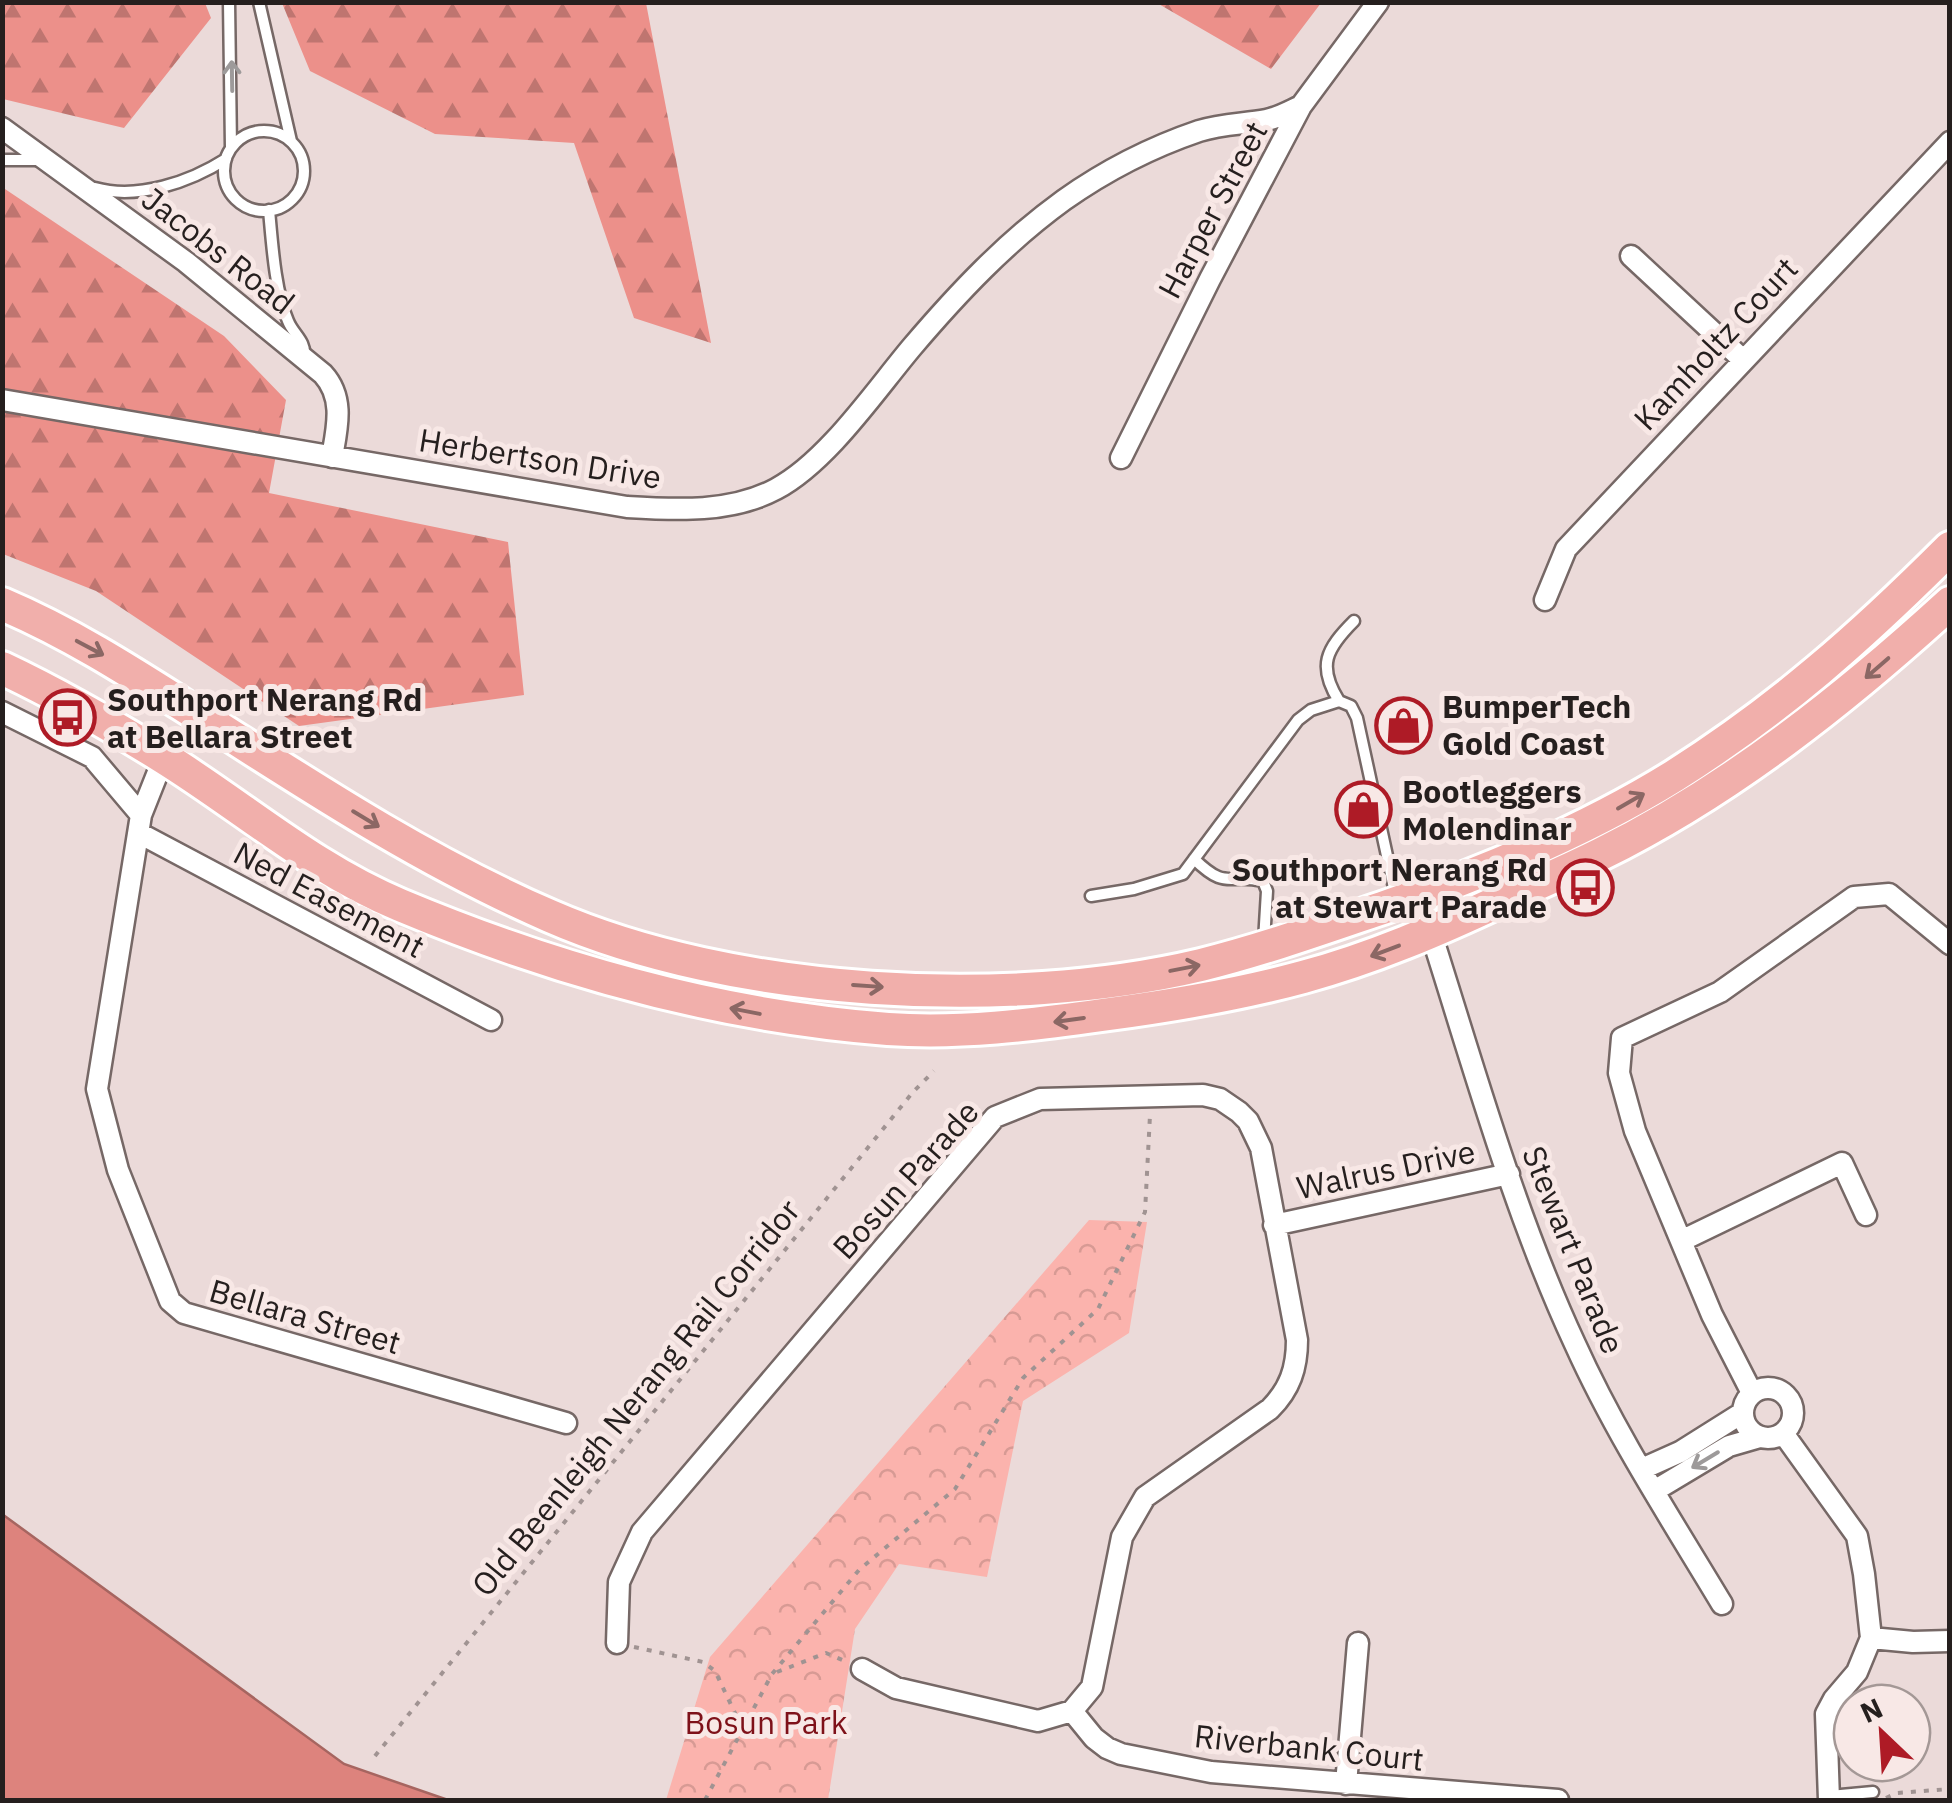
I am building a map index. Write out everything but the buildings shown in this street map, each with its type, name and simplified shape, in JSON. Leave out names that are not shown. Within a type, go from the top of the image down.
[{"type":"main road","points":[[2,604],[96,650],[389,833],[517,901],[590,932],[724,968],[850,985],[995,990],[1143,976],[1200,965],[1406,900],[1542,847],[1624,805],[1715,749],[1836,659],[1950,548]]},
{"type":"main road","points":[[2,668],[164,758],[297,850],[395,904],[577,970],[748,1012],[891,1029],[1001,1029],[1174,1006],[1230,994],[1340,966],[1430,933],[1606,852],[1689,803],[1841,698],[1950,603]]},
{"type":"street","name":"Harper Street","points":[[1122,458],[1301,106],[1378,2]]},
{"type":"street","name":"Herbertson Drive","points":[[2,400],[628,507],[682,510],[731,505],[776,489],[821,453],[968,284],[1015,238],[1109,171],[1189,135],[1270,120],[1301,106]]},
{"type":"street","name":"Jacobs Road","points":[[2,128],[186,262],[323,374],[336,393],[338,407],[332,457]]},
{"type":"street","name":"Kamholtz Court","points":[[1544,600],[1566,549],[1742,358],[1950,142]]},
{"type":"street","points":[[1631,256],[1742,358]]},
{"type":"street","points":[[2,712],[92,757],[140,824]]},
{"type":"street","name":"Bellara Street","points":[[164,758],[140,824],[96,1088],[118,1170],[170,1300],[184,1313],[566,1423]]},
{"type":"street","name":"Ned Easement","points":[[140,824],[491,1020]]},
{"type":"street","points":[[1752,1393],[1712,1315],[1635,1131],[1619,1073],[1622,1038],[1720,992],[1854,897],[1889,894],[1950,944]]},
{"type":"street","name":"Stewart Parade","points":[[1406,900],[1430,933],[1528,1232],[1576,1346],[1654,1491],[1722,1604]]},
{"type":"street","name":"Bosun Parade","points":[[616,1643],[618,1582],[642,1532],[995,1118],[1040,1099],[1203,1095],[1220,1099],[1239,1112],[1261,1148],[1297,1340],[1295,1368],[1290,1384],[1270,1409],[1144,1496],[1122,1538],[1092,1687],[1072,1710]]},
{"type":"street","points":[[1683,1240],[1842,1163],[1866,1215]]},
{"type":"street","name":"Walrus Drive","points":[[1274,1225],[1509,1174]]},
{"type":"street","points":[[1642,1469],[1680,1452],[1742,1413],[1752,1393],[1767,1388],[1782,1392],[1792,1405],[1792,1421],[1783,1434],[1730,1446],[1654,1491]]},
{"type":"street","points":[[1742,1413],[1747,1428],[1760,1437]]},
{"type":"street","points":[[1783,1434],[1857,1536],[1872,1638],[1857,1672],[1834,1698],[1826,1714],[1829,1798]]},
{"type":"street","points":[[1872,1638],[1950,1640]]},
{"type":"street","points":[[1346,1784],[1358,1643]]},
{"type":"street","points":[[862,1669],[896,1688],[1038,1721],[1072,1710]]},
{"type":"street","name":"Riverbank Court","points":[[1072,1710],[1094,1738],[1121,1754],[1211,1772],[1558,1800]]},
{"type":"lane","points":[[229,2],[233,107],[224,176],[233,196],[252,209],[268,210],[289,202],[302,183],[302,160],[291,142],[259,2]]},
{"type":"lane","points":[[90,190],[117,193],[171,184],[201,173],[228,154],[243,136],[259,131],[276,133],[291,142]]},
{"type":"lane","points":[[2,160],[46,160]]},
{"type":"lane","points":[[268,210],[285,310],[304,348],[303,356]]},
{"type":"lane","points":[[1354,621],[1337,638],[1326,658],[1328,683],[1358,718],[1406,900]]},
{"type":"lane","points":[[1091,896],[1183,874],[1298,720],[1310,710],[1340,701]]},
{"type":"lane","points":[[1194,858],[1209,873],[1227,882],[1263,881],[1267,890],[1264,947]]},
{"type":"lane","points":[[1829,1798],[1877,1796]]},
{"type":"path","name":"Old Beenleigh Nerang Rail Corridor","points":[[375,1756],[934,1071]]},
{"type":"path","points":[[705,1800],[772,1674],[859,1570],[955,1489],[1023,1378],[1098,1309],[1146,1212],[1150,1095]]},
{"type":"path","points":[[616,1643],[703,1662],[715,1671],[743,1730]]},
{"type":"path","points":[[772,1674],[826,1653],[862,1669]]},
{"type":"path","points":[[1877,1796],[1950,1789]]},
{"type":"green space","points":[[3,2],[205,3],[211,18],[124,128],[3,99]]},
{"type":"green space","points":[[1321,2],[1271,69],[1157,3]]},
{"type":"green space","points":[[282,3],[646,3],[711,343],[634,318],[574,143],[435,134],[310,71]]},
{"type":"green space","points":[[2,187],[224,336],[286,400],[269,493],[508,542],[524,695],[299,726],[96,591],[3,554]]},
{"type":"green space","name":"Bosun Park","points":[[1089,1220],[1147,1222],[1129,1333],[1023,1401],[987,1577],[899,1564],[855,1629],[828,1800],[666,1800],[710,1657]]},
{"type":"shaded area","points":[[2,1514],[344,1764],[448,1800],[3,1800]]},
{"type":"place","name":"Southport Nerang Rd at Bellara Street","points":[[68,718]]},
{"type":"place","name":"BumperTech Gold Coast","points":[[1403,725]]},
{"type":"place","name":"Bootleggers Molendinar","points":[[1363,810]]},
{"type":"place","name":"Southport Nerang Rd at Stewart Parade","points":[[1586,888]]}]
